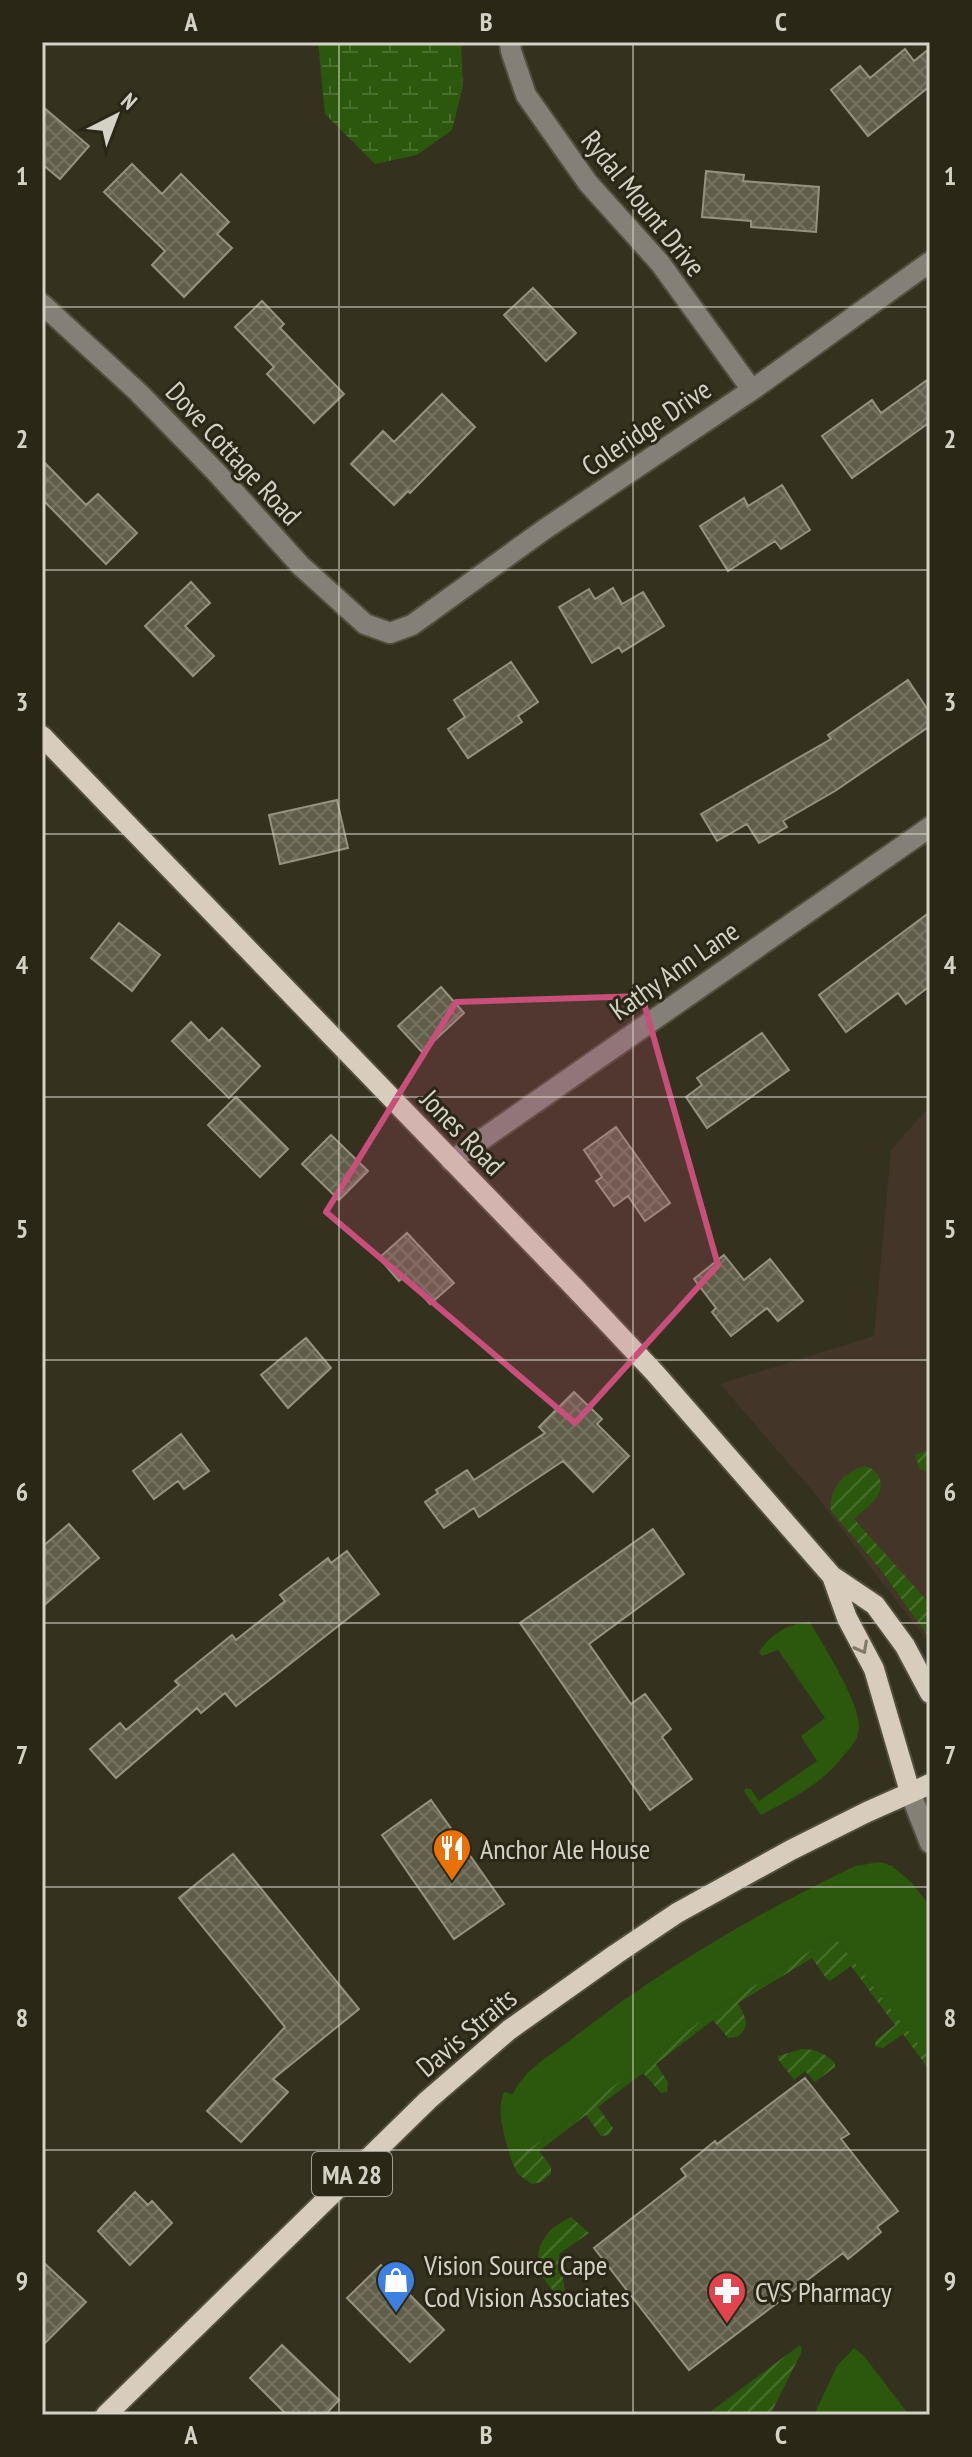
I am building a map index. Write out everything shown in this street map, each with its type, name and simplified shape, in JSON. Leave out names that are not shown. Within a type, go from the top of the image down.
[{"type":"main road","name":"Jones Road","points":[[42,736],[655,1373],[832,1576],[875,1605],[905,1646],[930,1693]]},
{"type":"main road","name":"Jones Road","points":[[832,1576],[847,1618],[874,1669],[910,1792]]},
{"type":"main road","name":"Davis Straits","points":[[106,2415],[428,2100],[509,2030],[677,1913],[791,1850],[930,1784]]},
{"type":"street","name":"Rydal Mount Drive","points":[[510,42],[526,95],[588,183],[660,263],[752,390]]},
{"type":"street","name":"Coleridge Drive","points":[[390,633],[412,625],[545,529],[752,390],[930,262]]},
{"type":"street","name":"Dove Cottage Road","points":[[42,304],[138,392],[301,566],[365,624],[390,633]]},
{"type":"street","name":"Kathy Ann Lane","points":[[451,1161],[930,827]]},
{"type":"street","points":[[910,1792],[930,1843]]},
{"type":"highlighted area","points":[[642,996],[718,1265],[575,1423],[326,1212],[456,1002]]},
{"type":"shaded area","points":[[930,1106],[930,1645],[812,1490],[720,1384],[874,1336],[891,1150]]},
{"type":"green space","points":[[318,42],[461,42],[463,86],[452,130],[417,155],[375,164],[325,114]]},
{"type":"green space","points":[[930,1449],[930,1469],[925,1471],[920,1469],[915,1455]]},
{"type":"green space","points":[[864,1466],[878,1475],[880,1490],[874,1501],[854,1519],[930,1604],[930,1639],[881,1570],[831,1511],[832,1496],[839,1483]]},
{"type":"green space","points":[[810,1622],[854,1703],[858,1735],[836,1765],[817,1782],[761,1815],[744,1791],[751,1789],[759,1801],[817,1761],[801,1736],[825,1718],[778,1650],[762,1656],[759,1652],[781,1631]]},
{"type":"green space","points":[[880,1862],[892,1866],[911,1882],[930,1906],[930,2059],[834,1936],[715,2010],[512,2162],[502,2127],[504,2092],[513,2094],[537,2064],[637,1991],[708,1946],[780,1904],[855,1866]]},
{"type":"green space","points":[[834,1936],[930,2059],[930,2071],[903,2034],[883,2048],[876,2047],[876,2040],[895,2025],[851,1966],[830,1981],[812,1958],[738,2003],[746,2025],[737,2037],[728,2038],[713,2020],[656,2064],[668,2082],[667,2092],[661,2093],[643,2073],[598,2107],[613,2128],[609,2135],[601,2136],[586,2115],[539,2151],[551,2167],[551,2174],[541,2182],[532,2184],[518,2174],[512,2162],[715,2010]]},
{"type":"green space","points":[[802,2049],[823,2054],[835,2063],[835,2067],[815,2082],[805,2071],[794,2080],[778,2056]]},
{"type":"green space","points":[[571,2217],[589,2233],[559,2254],[566,2297],[562,2299],[543,2277],[538,2255],[548,2234]]},
{"type":"green space","points":[[800,2345],[800,2355],[770,2415],[706,2415]]},
{"type":"green space","points":[[854,2348],[864,2356],[906,2411],[903,2415],[874,2412],[814,2415],[837,2366]]},
{"type":"building","points":[[930,48],[930,86],[868,136],[831,90],[860,66],[870,78],[905,49],[914,61]]},
{"type":"building","points":[[42,106],[89,146],[60,179],[42,164]]},
{"type":"building","points":[[132,164],[162,194],[181,174],[229,222],[217,234],[232,248],[184,297],[152,265],[165,251],[104,192]]},
{"type":"building","points":[[706,171],[744,175],[743,181],[819,187],[816,232],[751,227],[751,221],[702,217]]},
{"type":"building","points":[[533,288],[576,333],[546,361],[504,315]]},
{"type":"building","points":[[262,301],[284,324],[280,328],[344,394],[314,423],[267,374],[274,367],[235,327]]},
{"type":"building","points":[[930,378],[930,422],[852,478],[822,436],[872,400],[881,413]]},
{"type":"building","points":[[442,394],[475,427],[410,493],[408,491],[394,505],[351,464],[383,431],[394,442]]},
{"type":"building","points":[[42,460],[86,505],[98,494],[137,533],[106,564],[42,499]]},
{"type":"building","points":[[782,485],[810,530],[781,549],[775,541],[728,571],[700,526],[744,498],[748,506]]},
{"type":"building","points":[[191,582],[210,603],[185,626],[214,656],[193,676],[145,626]]},
{"type":"building","points":[[613,588],[622,604],[643,592],[664,626],[622,652],[619,647],[592,663],[559,607],[589,589],[595,599]]},
{"type":"building","points":[[511,662],[538,702],[518,716],[522,722],[468,758],[448,729],[465,717],[454,700]]},
{"type":"building","points":[[908,680],[930,713],[930,726],[835,791],[783,821],[787,827],[759,843],[747,824],[717,841],[701,814],[831,739],[828,735]]},
{"type":"building","points":[[337,800],[348,848],[280,864],[269,815]]},
{"type":"building","points":[[930,912],[930,986],[906,1004],[898,993],[846,1032],[819,995]]},
{"type":"building","points":[[119,923],[160,955],[132,991],[91,958]]},
{"type":"building","points":[[441,987],[464,1013],[422,1052],[398,1026]]},
{"type":"building","points":[[191,1022],[209,1041],[222,1028],[260,1066],[229,1098],[172,1041]]},
{"type":"building","points":[[762,1033],[789,1070],[707,1128],[686,1097],[702,1085],[697,1078]]},
{"type":"building","points":[[236,1097],[288,1149],[260,1177],[208,1125]]},
{"type":"building","points":[[616,1127],[670,1203],[645,1221],[628,1196],[614,1206],[596,1181],[602,1177],[584,1150]]},
{"type":"building","points":[[331,1135],[368,1171],[339,1200],[302,1164]]},
{"type":"building","points":[[407,1233],[454,1283],[430,1304],[405,1276],[399,1281],[379,1258]]},
{"type":"building","points":[[724,1255],[744,1280],[770,1259],[803,1301],[778,1321],[767,1308],[731,1336],[712,1312],[716,1308],[694,1279]]},
{"type":"building","points":[[306,1338],[331,1368],[288,1408],[261,1375]]},
{"type":"building","points":[[574,1392],[602,1419],[597,1424],[629,1456],[593,1492],[563,1461],[479,1517],[474,1508],[444,1528],[425,1502],[438,1493],[436,1490],[467,1470],[474,1480],[545,1433],[539,1427]]},
{"type":"building","points":[[181,1434],[209,1471],[184,1489],[178,1481],[154,1499],[133,1471]]},
{"type":"building","points":[[69,1524],[99,1558],[42,1607],[42,1547]]},
{"type":"building","points":[[653,1529],[684,1574],[589,1644],[631,1704],[645,1694],[671,1729],[662,1737],[692,1779],[650,1810],[520,1623]]},
{"type":"building","points":[[347,1551],[379,1594],[236,1706],[225,1693],[201,1713],[197,1708],[116,1778],[90,1749],[120,1723],[126,1730],[179,1685],[175,1681],[232,1635],[236,1640],[285,1601],[280,1595],[328,1558],[331,1563]]},
{"type":"building","name":"Anchor Ale House","points":[[431,1800],[504,1904],[454,1939],[382,1835]]},
{"type":"building","points":[[233,1854],[359,2009],[273,2079],[288,2092],[241,2142],[207,2111],[285,2027],[179,1898]]},
{"type":"building","name":"CVS Pharmacy","points":[[805,2078],[849,2134],[841,2139],[898,2211],[877,2227],[881,2232],[848,2259],[843,2253],[689,2370],[594,2248],[686,2176],[681,2169],[715,2141],[717,2144]]},
{"type":"building","points":[[135,2192],[148,2205],[152,2201],[172,2223],[130,2265],[98,2231]]},
{"type":"building","points":[[42,2261],[86,2302],[42,2346]]},
{"type":"building","name":"Vision Source Cape Cod Vision Associates","points":[[381,2265],[444,2330],[410,2362],[347,2298]]},
{"type":"building","points":[[282,2345],[339,2400],[325,2415],[287,2415],[250,2378]]},
{"type":"place","name":"Anchor Ale House","points":[[452,1882]]},
{"type":"place","name":"Vision Source Cape Cod Vision Associates","points":[[396,2314]]},
{"type":"place","name":"CVS Pharmacy","points":[[727,2325]]}]
